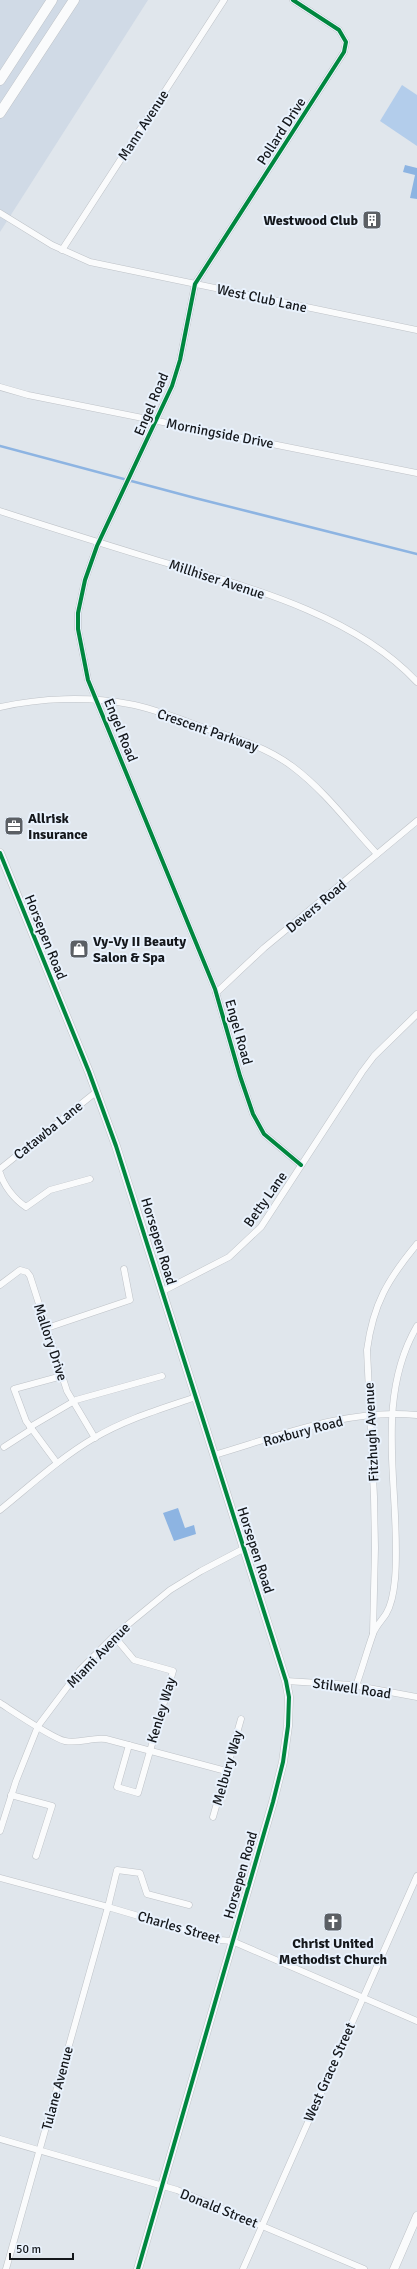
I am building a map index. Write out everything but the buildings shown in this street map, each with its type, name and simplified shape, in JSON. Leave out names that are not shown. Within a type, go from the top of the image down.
[{"type":"main road","points":[[0,80],[52,0]]},
{"type":"main road","points":[[0,113],[74,0]]},
{"type":"street","name":"Mann Avenue","points":[[62,250],[224,0]]},
{"type":"street","name":"Pollard Drive","points":[[195,284],[212,260],[344,52],[346,42],[339,30],[294,1]]},
{"type":"street","name":"West Club Lane","points":[[0,213],[62,250],[97,264],[417,330]]},
{"type":"street","name":"Engel Road","points":[[195,284],[180,360],[172,386],[157,421],[99,542],[85,580],[78,613],[78,629],[88,680],[216,993],[240,1076],[259,1125],[275,1144],[301,1165]]},
{"type":"street","name":"Morningside Drive","points":[[0,387],[28,395],[417,473]]},
{"type":"street","name":"Millhiser Avenue","points":[[0,511],[244,587],[307,610],[374,646],[417,682]]},
{"type":"street","name":"Crescent Parkway","points":[[0,707],[29,702],[97,700],[130,704],[253,744],[279,757],[312,782],[377,854]]},
{"type":"street","name":"Devers Road","points":[[216,993],[264,948],[417,821]]},
{"type":"street","name":"Horsepen Road","points":[[0,853],[96,1092],[130,1186],[243,1549],[286,1681],[289,1697],[288,1726],[284,1756],[138,2269]]},
{"type":"street","name":"Betty Lane","points":[[163,1291],[215,1265],[248,1241],[261,1227],[362,1072],[374,1056],[417,1014]]},
{"type":"street","name":"Catawba Lane","points":[[0,1169],[96,1092]]},
{"type":"street","points":[[0,1173],[3,1182],[20,1203],[26,1207],[50,1190],[90,1178]]},
{"type":"street","name":"Fitzhugh Avenue","points":[[356,1686],[372,1633],[375,1541],[367,1350],[374,1312],[389,1280],[417,1244]]},
{"type":"street","points":[[46,1328],[130,1300],[124,1269]]},
{"type":"street","name":"Mallory Drive","points":[[0,1285],[20,1270],[27,1272],[62,1376],[73,1402],[95,1438]]},
{"type":"street","name":"Fitzhugh Avenue","points":[[372,1633],[389,1608],[395,1579],[393,1413],[402,1355],[417,1326]]},
{"type":"street","points":[[57,1463],[24,1417],[14,1389],[62,1376]]},
{"type":"street","points":[[4,1447],[73,1402],[162,1376]]},
{"type":"street","points":[[0,1510],[57,1463],[95,1438],[128,1421],[196,1397]]},
{"type":"street","name":"Roxbury Road","points":[[214,1455],[314,1426],[369,1415],[393,1413],[417,1415]]},
{"type":"street","name":"Miami Avenue","points":[[0,1831],[11,1795],[38,1726],[80,1670],[114,1636],[175,1586],[243,1549]]},
{"type":"street","name":"Kenley Way","points":[[114,1636],[134,1660],[173,1670],[149,1750]]},
{"type":"street","name":"Stilwell Road","points":[[286,1681],[356,1686],[417,1697]]},
{"type":"street","points":[[0,1703],[64,1741],[97,1738],[149,1750],[226,1771]]},
{"type":"street","name":"Melbury Way","points":[[213,1817],[241,1719]]},
{"type":"street","points":[[129,1745],[117,1787],[138,1793],[149,1750]]},
{"type":"street","points":[[11,1795],[52,1806],[36,1856]]},
{"type":"street","name":"Tulane Avenue","points":[[6,2269],[108,1907],[117,1870],[140,1872],[147,1894],[189,1906]]},
{"type":"street","name":"West Grace Street","points":[[243,2269],[417,1876]]},
{"type":"street","name":"Charles Street","points":[[0,1878],[108,1907],[220,1940],[232,1941],[417,2022]]},
{"type":"street","name":"Donald Street","points":[[0,2139],[161,2185],[204,2200],[364,2269]]},
{"type":"street","points":[[394,2269],[417,2216]]},
{"type":"shaded area","points":[[0,0],[148,0],[0,232]]},
{"type":"shaded area","points":[[402,85],[417,95],[417,146],[380,121]]},
{"type":"shaded area","points":[[405,165],[417,168],[417,199],[410,198],[415,175],[403,172]]},
{"type":"shaded area","points":[[178,1508],[185,1528],[194,1525],[196,1534],[174,1541],[163,1513]]},
{"type":"waterway","points":[[0,446],[195,498],[417,554]]},
{"type":"cycle path","points":[[293,0],[339,30],[346,42],[344,52],[195,284],[180,360],[172,386],[97,546],[85,580],[78,613],[78,629],[88,680],[215,989],[240,1076],[253,1114],[264,1134],[301,1165]]},
{"type":"cycle path","points":[[0,853],[89,1072],[116,1146],[286,1681],[289,1697],[288,1726],[283,1762],[273,1802],[138,2269]]},
{"type":"place","name":"Westwood Club","points":[[372,220]]},
{"type":"place","name":"Allrisk Insurance","points":[[14,826]]},
{"type":"place","name":"Vy-Vy II Beauty Salon & Spa","points":[[79,949]]},
{"type":"place","name":"Christ United Methodist Church","points":[[333,1922]]}]
